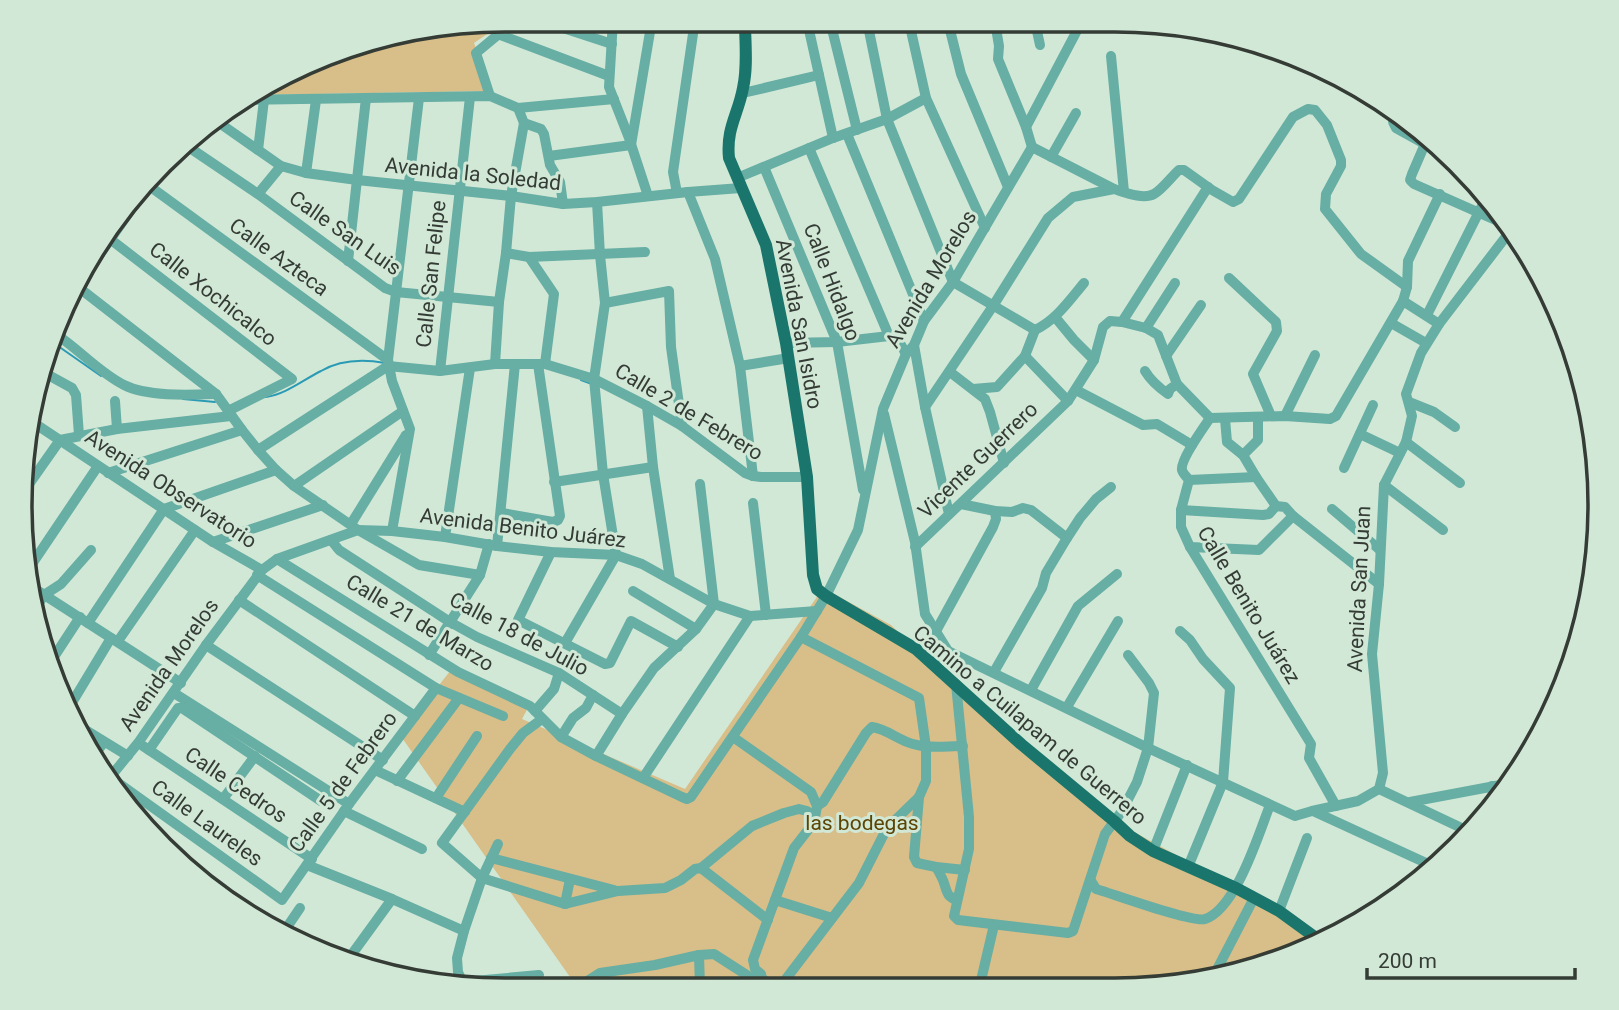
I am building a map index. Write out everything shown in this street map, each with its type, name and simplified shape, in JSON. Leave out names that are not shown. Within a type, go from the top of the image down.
[{"type":"main road","name":"Avenida San Isidro","points":[[745,32],[746,76],[727,143],[729,158],[766,245],[789,358],[807,477],[813,575],[817,589],[826,596]]},
{"type":"main road","name":"Camino a Cuilapam de Guerrero","points":[[826,596],[916,649],[1021,744],[1130,836],[1153,851],[1236,888],[1279,911],[1312,935]]},
{"type":"street","points":[[582,32],[612,44]]},
{"type":"street","points":[[612,32],[609,87],[648,196]]},
{"type":"street","points":[[631,145],[650,32]]},
{"type":"street","points":[[693,32],[673,172],[715,259],[740,366],[753,476]]},
{"type":"street","points":[[809,32],[833,138]]},
{"type":"street","points":[[833,32],[857,130]]},
{"type":"street","points":[[869,32],[887,119],[953,282],[1035,330]]},
{"type":"street","points":[[911,32],[926,98],[985,228]]},
{"type":"street","points":[[950,32],[961,74],[1008,187]]},
{"type":"street","points":[[997,32],[998,59],[1032,147],[1119,191],[1143,196],[1154,194],[1179,170],[1184,170],[1233,202],[1239,199],[1293,117],[1308,109],[1315,110],[1327,125],[1341,160],[1341,166],[1326,194],[1325,209],[1362,254],[1407,287]]},
{"type":"street","points":[[1037,32],[1040,45]]},
{"type":"street","points":[[1026,127],[1076,32]]},
{"type":"street","points":[[490,96],[476,53],[498,34],[609,76]]},
{"type":"street","points":[[1111,56],[1119,191]]},
{"type":"street","points":[[743,93],[819,75]]},
{"type":"street","points":[[260,100],[490,96],[518,107],[614,99]]},
{"type":"street","name":"Calle San Felipe","points":[[440,371],[470,97]]},
{"type":"street","points":[[392,531],[410,429],[388,363],[419,98]]},
{"type":"street","name":"Avenida la Soledad","points":[[222,125],[281,166],[306,173],[563,204],[683,192],[739,183],[764,167],[887,119],[926,98]]},
{"type":"street","points":[[348,261],[366,99]]},
{"type":"street","points":[[258,150],[264,100]]},
{"type":"street","points":[[306,173],[316,100]]},
{"type":"street","points":[[495,364],[511,196],[524,123],[518,107]]},
{"type":"street","points":[[1051,158],[1076,113]]},
{"type":"street","points":[[524,123],[541,128],[550,165],[560,182],[563,204]]},
{"type":"street","points":[[846,134],[924,321]]},
{"type":"street","points":[[549,156],[631,145]]},
{"type":"street","name":"Avenida Morelos","points":[[687,799],[733,737],[826,596],[858,530],[883,409],[906,354],[914,345],[924,321],[953,282],[1032,147]]},
{"type":"street","points":[[1424,147],[1410,180],[1491,219]]},
{"type":"street","points":[[809,148],[889,336],[901,345],[906,354]]},
{"type":"street","name":"Calle San Luis","points":[[192,150],[258,194],[385,288],[396,292],[499,302]]},
{"type":"street","points":[[258,194],[281,166]]},
{"type":"street","name":"Calle Hidalgo","points":[[764,167],[837,342],[864,498]]},
{"type":"street","name":"Calle Azteca","points":[[156,185],[388,363]]},
{"type":"street","points":[[1208,187],[1122,322],[1146,328],[1158,335],[1177,384],[1210,418],[1225,419],[1271,416],[1331,419],[1336,416],[1403,300],[1407,287],[1408,261],[1440,194]]},
{"type":"street","points":[[925,407],[1048,218],[1073,197],[1119,191]]},
{"type":"street","points":[[565,643],[616,555],[603,474],[594,379],[605,303],[597,202]]},
{"type":"street","points":[[1427,315],[1482,207]]},
{"type":"street","name":"Avenida San Juan","points":[[1379,789],[1382,773],[1372,654],[1384,485],[1406,442],[1412,416],[1406,394],[1426,342],[1504,236]]},
{"type":"street","name":"Calle Xochicalco","points":[[112,241],[292,379],[230,413]]},
{"type":"street","points":[[506,253],[529,257],[645,252]]},
{"type":"street","points":[[502,513],[552,522],[560,516],[542,364],[554,294],[529,257]]},
{"type":"street","points":[[1229,278],[1276,322],[1278,327],[1253,374],[1271,416]]},
{"type":"street","points":[[972,389],[998,387],[1025,356],[1035,330],[1055,317],[1084,283]]},
{"type":"street","points":[[1146,328],[1175,283]]},
{"type":"street","points":[[83,291],[216,394],[258,450],[294,486],[419,565],[480,575]]},
{"type":"street","points":[[605,303],[668,291],[671,347],[682,426]]},
{"type":"street","points":[[1403,300],[1439,324]]},
{"type":"street","points":[[1166,356],[1201,305]]},
{"type":"street","points":[[1055,317],[1094,359]]},
{"type":"street","name":"Vicente Guerrero","points":[[915,547],[1068,401],[1094,359],[1103,327],[1110,321],[1122,322]]},
{"type":"street","points":[[1391,323],[1426,342]]},
{"type":"street","points":[[786,343],[837,342],[889,336]]},
{"type":"street","points":[[63,338],[125,386],[145,392],[216,394]]},
{"type":"street","points":[[914,345],[949,514]]},
{"type":"street","points":[[1285,416],[1315,355]]},
{"type":"street","points":[[1025,356],[1068,401]]},
{"type":"street","points":[[740,366],[789,358]]},
{"type":"street","points":[[258,450],[388,363]]},
{"type":"street","name":"Calle 2 de Febrero","points":[[388,363],[440,371],[495,364],[542,364],[594,379],[647,406],[682,426],[745,473],[753,476],[807,477]]},
{"type":"street","points":[[429,654],[480,575],[493,545],[502,513],[514,364]]},
{"type":"street","points":[[445,537],[470,368]]},
{"type":"street","points":[[1145,371],[1159,388],[1168,394],[1177,384]]},
{"type":"street","points":[[950,372],[985,399],[1004,463]]},
{"type":"street","points":[[50,376],[72,388],[76,395],[79,435]]},
{"type":"street","points":[[1076,390],[1143,425],[1157,424],[1192,444]]},
{"type":"street","points":[[115,401],[117,429]]},
{"type":"street","points":[[1409,402],[1434,412],[1455,426]]},
{"type":"street","points":[[1344,468],[1373,405]]},
{"type":"street","points":[[647,406],[670,579]]},
{"type":"street","points":[[883,409],[915,547],[925,614],[948,651],[1295,816],[1358,801],[1379,789],[1461,827]]},
{"type":"street","points":[[294,486],[402,411]]},
{"type":"street","points":[[33,479],[60,440],[230,413]]},
{"type":"street","points":[[1243,454],[1258,440],[1258,417]]},
{"type":"street","name":"Calle Benito Juárez","points":[[1210,418],[1192,444],[1182,466],[1182,472],[1189,480],[1181,510],[1181,527],[1190,547],[1311,744],[1309,758],[1336,806]]},
{"type":"street","points":[[1225,419],[1227,443],[1243,454],[1276,506],[1285,507],[1379,584]]},
{"type":"street","name":"Avenida Observatorio","points":[[39,427],[436,688],[503,716]]},
{"type":"street","points":[[355,527],[410,429]]},
{"type":"street","points":[[108,473],[242,430]]},
{"type":"street","points":[[1360,435],[1400,453]]},
{"type":"street","points":[[1406,442],[1460,484]]},
{"type":"street","points":[[35,560],[98,466]]},
{"type":"street","points":[[554,482],[653,467]]},
{"type":"street","points":[[56,655],[164,509],[276,470]]},
{"type":"street","points":[[1189,480],[1256,477]]},
{"type":"street","points":[[596,756],[654,668],[696,629],[713,604],[700,484]]},
{"type":"street","points":[[1384,485],[1443,530]]},
{"type":"street","points":[[994,672],[1067,538],[1096,499],[1111,487]]},
{"type":"street","points":[[753,503],[766,615]]},
{"type":"street","points":[[961,504],[995,511],[1012,512],[1023,508],[1031,510],[1067,538]]},
{"type":"street","points":[[213,542],[323,505]]},
{"type":"street","points":[[1181,510],[1263,515],[1269,514],[1276,506]]},
{"type":"street","points":[[1332,509],[1380,550]]},
{"type":"street","points":[[936,631],[993,527],[995,511]]},
{"type":"street","points":[[1190,547],[1259,550],[1293,516]]},
{"type":"street","name":"Avenida Benito Juárez","points":[[259,573],[277,559],[331,540],[355,527],[551,552],[616,555],[642,564],[713,604],[750,617],[817,611]]},
{"type":"street","points":[[74,700],[114,639],[195,530]]},
{"type":"street","name":"Calle 18 de Julio","points":[[331,540],[339,550],[450,622],[477,638],[559,673],[622,714]]},
{"type":"street","points":[[41,599],[61,584],[90,550]]},
{"type":"street","points":[[551,552],[518,620],[608,664],[631,621],[678,647]]},
{"type":"street","name":"Calle 21 de Marzo","points":[[277,559],[458,672],[530,706],[561,737],[687,799]]},
{"type":"street","name":"Avenida Morelos","points":[[114,773],[259,573]]},
{"type":"street","points":[[1031,690],[1078,606],[1117,573]]},
{"type":"street","points":[[633,591],[696,629]]},
{"type":"street","points":[[40,592],[181,683]]},
{"type":"street","points":[[239,600],[415,716]]},
{"type":"street","points":[[643,778],[750,617]]},
{"type":"street","points":[[1067,707],[1118,621]]},
{"type":"street","points":[[1180,631],[1230,688],[1223,782],[1188,867]]},
{"type":"street","points":[[801,637],[919,698],[926,747],[926,781],[919,797],[914,857],[917,863],[965,870]]},
{"type":"street","points":[[206,645],[383,760]]},
{"type":"street","points":[[934,665],[948,651]]},
{"type":"street","points":[[956,684],[969,817],[969,849],[954,916],[958,920],[1068,933],[1073,931],[1105,834],[1122,811],[1137,782],[1148,748],[1154,693],[1128,655]]},
{"type":"street","points":[[559,673],[554,689],[539,715],[442,843],[482,878],[565,904],[618,891],[665,888],[701,868],[751,826],[799,809],[807,811],[814,818]]},
{"type":"street","name":"Calle 5 de Febrero","points":[[282,900],[436,688]]},
{"type":"street","points":[[174,693],[347,807],[422,849]]},
{"type":"street","points":[[561,737],[573,718],[586,708],[593,695]]},
{"type":"street","points":[[397,781],[459,698]]},
{"type":"street","points":[[149,750],[178,708],[182,708],[321,802]]},
{"type":"street","points":[[817,806],[823,802],[872,727],[881,728],[911,744],[926,747],[963,746]]},
{"type":"street","points":[[90,733],[128,756]]},
{"type":"street","points":[[436,798],[477,736]]},
{"type":"street","points":[[733,737],[811,792],[817,806],[808,831],[794,848],[753,960],[755,969],[762,978]]},
{"type":"street","points":[[99,749],[104,742]]},
{"type":"street","name":"Calle Cedros","points":[[138,743],[223,799],[309,862],[464,931]]},
{"type":"street","points":[[223,799],[255,756]]},
{"type":"street","points":[[1153,851],[1187,765]]},
{"type":"street","points":[[375,770],[466,812]]},
{"type":"street","points":[[1410,802],[1495,785]]},
{"type":"street","name":"Calle Laureles","points":[[129,793],[282,900]]},
{"type":"street","points":[[787,978],[859,883],[887,828],[919,797]]},
{"type":"street","points":[[1091,881],[1096,889],[1187,918],[1203,919],[1219,910],[1236,888],[1270,804]]},
{"type":"street","points":[[1312,811],[1424,862]]},
{"type":"street","points":[[1279,911],[1307,838]]},
{"type":"street","points":[[460,976],[457,958],[464,931],[482,878],[498,844]]},
{"type":"street","points":[[491,858],[618,891]]},
{"type":"street","points":[[936,867],[947,894],[957,900]]},
{"type":"street","points":[[701,868],[768,920]]},
{"type":"street","points":[[565,904],[570,879]]},
{"type":"street","points":[[1219,966],[1254,898]]},
{"type":"street","points":[[353,953],[392,899]]},
{"type":"street","points":[[775,900],[832,918]]},
{"type":"street","points":[[289,926],[300,908]]},
{"type":"street","points":[[982,978],[994,925]]},
{"type":"street","points":[[592,978],[600,973],[714,954],[751,978]]},
{"type":"street","points":[[699,955],[700,978]]},
{"type":"street","points":[[513,978],[538,975]]},
{"type":"green space","points":[[489,33],[474,43],[492,91],[269,95],[324,68],[382,48],[443,36]]},
{"type":"green space","name":"las bodegas","points":[[823,588],[891,625],[1114,821],[1279,911],[1307,937],[1237,962],[1145,977],[571,978],[400,735],[454,666],[530,704],[522,719],[685,789]]},
{"type":"waterway","points":[[59,347],[101,376]]},
{"type":"waterway","points":[[266,397],[287,390],[336,365],[360,361],[385,363]]},
{"type":"waterway","points":[[581,380],[592,384]]},
{"type":"waterway","points":[[183,399],[215,402]]}]
